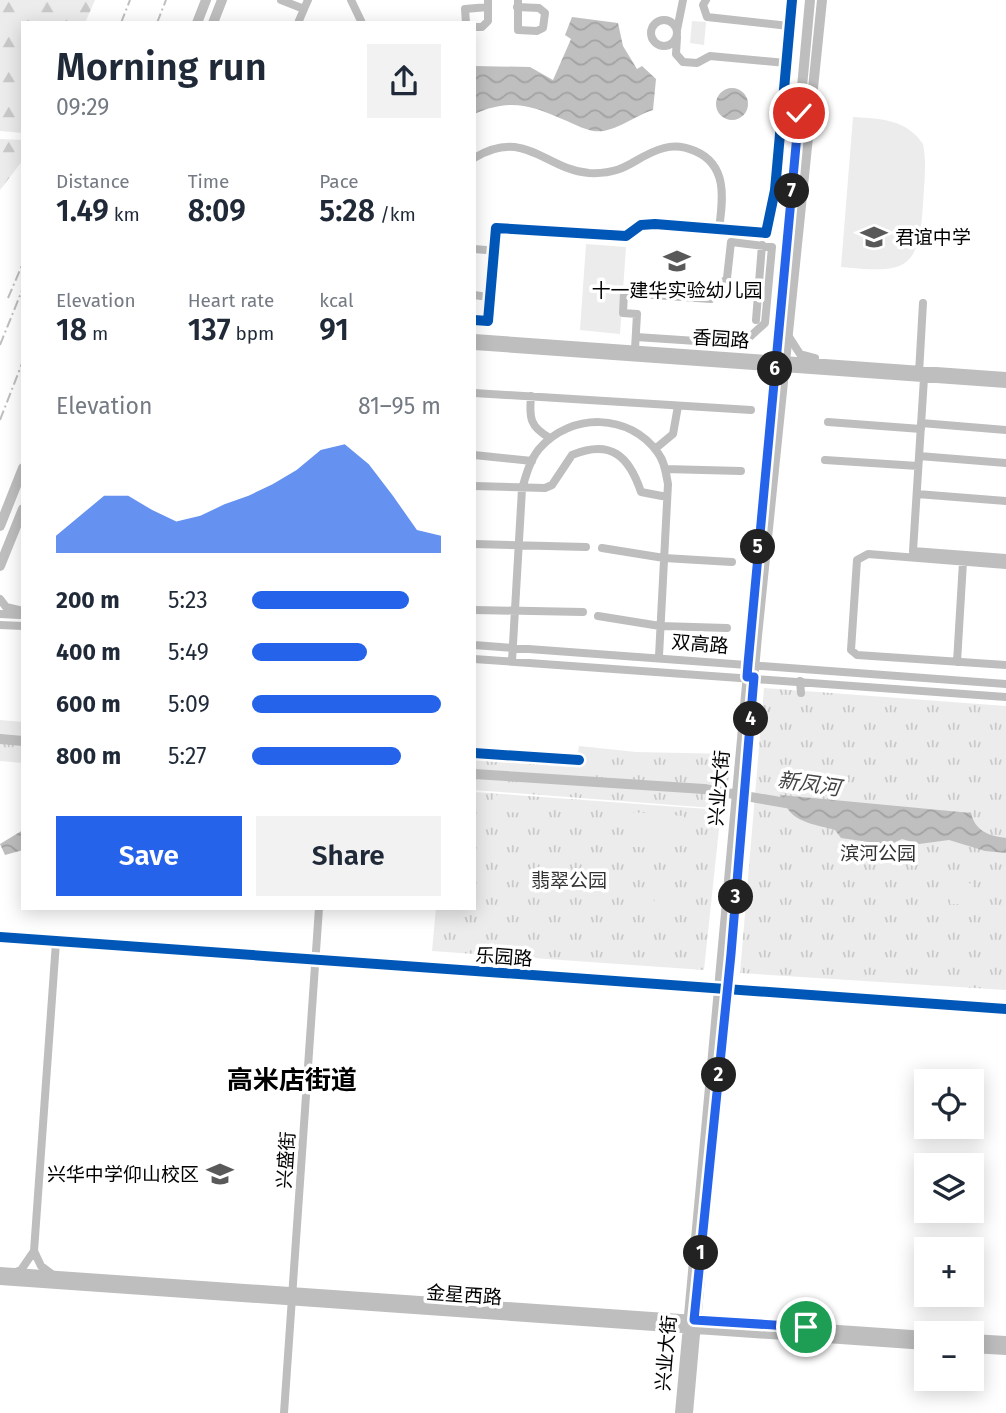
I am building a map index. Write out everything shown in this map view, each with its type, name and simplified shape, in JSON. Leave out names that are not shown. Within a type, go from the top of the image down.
[{"type":"main road","points":[[198,21],[206,0]]},
{"type":"main road","points":[[214,21],[222,0]]},
{"type":"main road","name":"兴业大街","points":[[781,364],[789,337],[810,0]]},
{"type":"main road","name":"兴业大街","points":[[805,113],[822,0]]},
{"type":"main road","name":"兴业大街","points":[[680,1413],[804,126]]},
{"type":"main road","points":[[0,526],[21,473]]},
{"type":"main road","points":[[0,566],[21,514]]},
{"type":"main road","name":"金星西路","points":[[0,1272],[292,1296]]},
{"type":"main road","name":"金星西路","points":[[0,1280],[292,1296],[690,1324],[914,1344]]},
{"type":"main road","name":"兴业大街","points":[[688,1413],[690,1324]]},
{"type":"main road","name":"金星西路","points":[[690,1324],[914,1335]]},
{"type":"main road","points":[[984,1340],[1006,1341]]},
{"type":"main road","points":[[984,1349],[1006,1350]]},
{"type":"street","points":[[281,0],[304,9]]},
{"type":"street","points":[[299,21],[309,0]]},
{"type":"street","points":[[351,0],[361,21]]},
{"type":"street","points":[[683,0],[676,54],[682,62],[697,63],[710,56],[786,63]]},
{"type":"street","points":[[706,0],[703,5],[707,16],[789,26]]},
{"type":"street","points":[[476,320],[488,321],[496,228],[626,236],[641,225],[766,233],[769,230],[791,0]]},
{"type":"street","points":[[466,21],[465,9],[488,3],[488,21],[482,27],[476,27]]},
{"type":"street","points":[[782,110],[805,113]]},
{"type":"street","points":[[780,123],[804,126]]},
{"type":"street","points":[[476,157],[498,148],[530,149],[564,167],[595,173],[627,168],[666,147],[693,150],[716,165],[722,181],[719,229]]},
{"type":"street","points":[[635,349],[636,337],[638,314],[623,313],[624,293],[711,299],[721,290],[727,278],[731,242],[772,247],[765,323],[742,344],[636,337]]},
{"type":"street","points":[[756,320],[762,245]]},
{"type":"street","points":[[476,249],[486,250]]},
{"type":"street","points":[[923,303],[921,426],[913,551],[1006,558]]},
{"type":"street","points":[[789,337],[800,354],[828,361]]},
{"type":"street","name":"香园路","points":[[476,338],[635,349],[781,364],[828,361],[920,375],[1006,376]]},
{"type":"street","name":"香园路","points":[[476,346],[781,364],[1006,384]]},
{"type":"street","points":[[476,393],[751,411]]},
{"type":"street","points":[[531,396],[530,422],[536,430],[550,438]]},
{"type":"street","points":[[655,449],[673,434],[678,406]]},
{"type":"street","points":[[512,661],[522,489],[532,461],[550,438],[567,428],[601,421],[631,429],[655,449],[665,468],[667,498],[659,656]]},
{"type":"street","points":[[828,422],[1006,430]]},
{"type":"street","points":[[476,486],[522,489],[552,485],[560,469],[572,455],[602,447],[618,454],[629,464],[641,492],[667,498]]},
{"type":"street","points":[[476,455],[532,461]]},
{"type":"street","points":[[919,456],[1006,463]]},
{"type":"street","points":[[825,460],[918,466]]},
{"type":"street","points":[[665,468],[741,471]]},
{"type":"street","points":[[917,494],[1006,501]]},
{"type":"street","points":[[476,544],[586,547]]},
{"type":"street","points":[[603,548],[664,558],[732,562]]},
{"type":"street","points":[[1006,565],[868,554],[857,560],[850,650],[857,655],[1006,666]]},
{"type":"street","points":[[957,662],[962,562]]},
{"type":"street","points":[[0,599],[6,607],[21,612]]},
{"type":"street","points":[[476,610],[583,611]]},
{"type":"street","points":[[0,614],[21,613]]},
{"type":"street","points":[[598,616],[660,626],[727,628]]},
{"type":"street","points":[[0,626],[21,626]]},
{"type":"street","name":"双高路","points":[[476,645],[659,656],[1006,684]]},
{"type":"street","name":"双高路","points":[[476,659],[1006,697]]},
{"type":"street","points":[[800,681],[801,693]]},
{"type":"street","name":"兴盛街","points":[[284,1413],[319,910]]},
{"type":"street","name":"乐园路","points":[[0,937],[315,962],[1006,1009]]},
{"type":"street","points":[[53,1275],[41,1266],[34,1251],[56,942]]},
{"type":"street","points":[[13,1273],[21,1270],[34,1251]]},
{"type":"green space","points":[[0,0],[95,0],[86,21],[21,21],[21,133],[0,131]]},
{"type":"green space","points":[[692,21],[706,22],[704,45],[690,43]]},
{"type":"green space","points":[[853,117],[901,125],[923,144],[924,181],[918,243],[912,255],[894,268],[841,267]]},
{"type":"green space","points":[[0,139],[21,140],[21,163],[0,190]]},
{"type":"green space","points":[[586,244],[626,247],[620,334],[580,330]]},
{"type":"green space","name":"滨河公园","points":[[764,688],[1006,706],[1006,990],[740,973]]},
{"type":"green space","points":[[0,720],[21,722],[21,763],[0,761]]},
{"type":"green space","points":[[579,746],[636,752],[731,754],[726,809],[476,790],[476,751],[577,758]]},
{"type":"green space","name":"翡翠公园","points":[[476,792],[721,810],[704,970],[432,951],[436,910],[476,910]]},
{"type":"green space","points":[[493,795],[525,797],[524,813],[492,811]]},
{"type":"green space","points":[[630,812],[684,816],[681,846],[665,845],[664,849],[627,846]]},
{"type":"green space","points":[[972,883],[971,904],[950,904],[951,886]]},
{"type":"green space","points":[[656,890],[670,893],[666,918],[652,916]]},
{"type":"water","points":[[572,17],[618,23],[623,46],[637,69],[642,66],[656,79],[653,110],[601,131],[589,130],[539,110],[518,105],[497,106],[476,113],[476,66],[530,67],[553,80],[571,39],[565,35]]},
{"type":"water","points":[[732,88],[744,92],[748,104],[744,116],[732,120],[720,116],[716,104],[720,92]]},
{"type":"water","points":[[781,795],[971,813],[979,828],[994,836],[1006,838],[1006,853],[985,851],[949,840],[919,844],[902,839],[889,845],[841,838],[835,830],[807,822],[794,815],[785,804],[780,804]]},
{"type":"water","points":[[21,831],[21,851],[5,855],[0,844]]},
{"type":"waterway","name":"新凤河","points":[[0,739],[21,741]]},
{"type":"waterway","name":"新凤河","points":[[476,774],[704,789],[792,804]]},
{"type":"railway","points":[[122,21],[130,0]]},
{"type":"railway","points":[[158,21],[166,0]]},
{"type":"railway","points":[[8,298],[21,268]]},
{"type":"railway","points":[[0,345],[21,293]]},
{"type":"railway","points":[[0,420],[21,366]]},
{"type":"cycle path","points":[[476,320],[488,321],[496,228],[626,236],[641,225],[655,224],[766,233],[775,190],[792,0]]},
{"type":"cycle path","points":[[476,753],[579,760]]},
{"type":"cycle path","points":[[0,937],[1006,1009]]},
{"type":"place","name":"君谊中学","points":[[874,237]]},
{"type":"place","name":"十一建华实验幼儿园","points":[[677,261]]},
{"type":"place","name":"兴华中学仰山校区","points":[[220,1174]]},
{"type":"district","name":"高米店街道","points":[[292,1080]]},
{"type":"route","points":[[799,113],[748,664],[747,677],[754,677],[750,743],[694,1320],[806,1327]]}]
